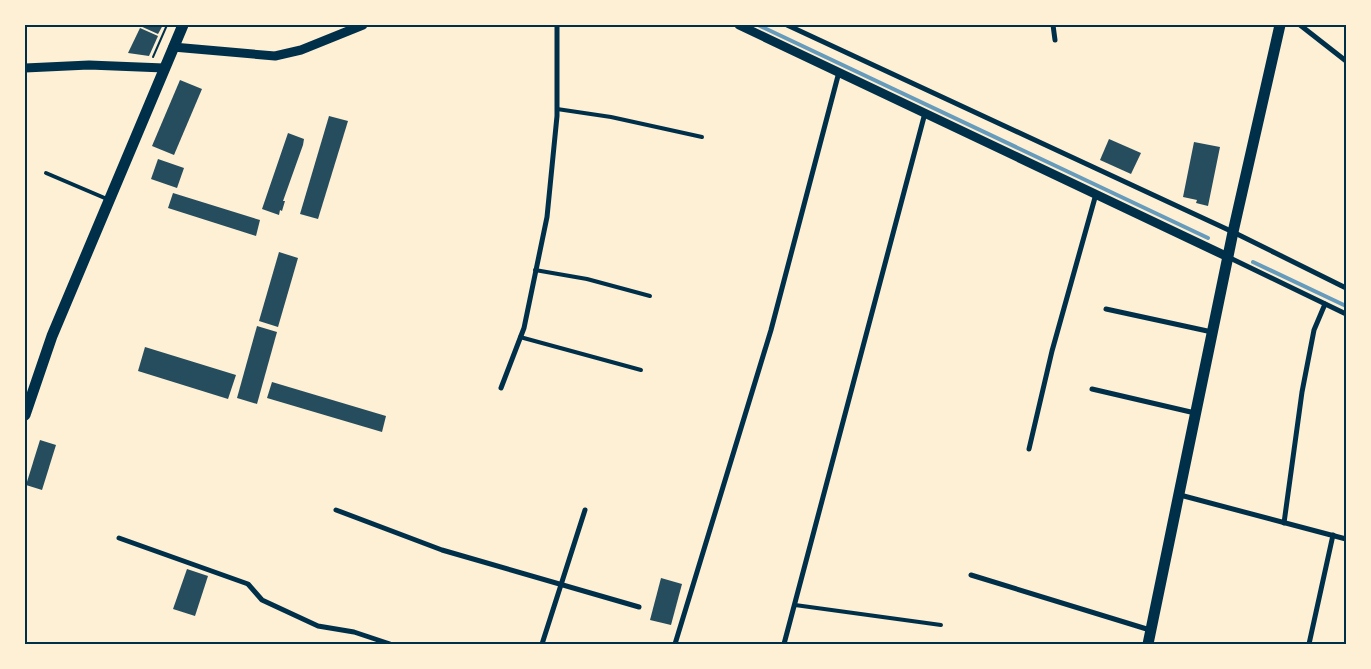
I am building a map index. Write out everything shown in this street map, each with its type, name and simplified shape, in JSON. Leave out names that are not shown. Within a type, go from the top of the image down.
[{"type":"main road","points":[[25,415],[52,336],[183,25]]},
{"type":"main road","points":[[1148,644],[1233,232],[1280,25]]},
{"type":"street","points":[[174,47],[275,56],[301,50],[363,25]]},
{"type":"street","points":[[501,388],[520,337],[547,217],[557,109],[557,25]]},
{"type":"street","points":[[739,25],[1346,314]]},
{"type":"street","points":[[787,25],[1233,232],[1346,288]]},
{"type":"street","points":[[1053,25],[1055,40]]},
{"type":"street","points":[[1300,25],[1346,61]]},
{"type":"street","points":[[25,68],[89,65],[164,68]]},
{"type":"street","points":[[675,644],[771,330],[839,72]]},
{"type":"street","points":[[784,644],[925,112]]},
{"type":"street","points":[[1029,449],[1056,334],[1096,194]]},
{"type":"street","points":[[1284,523],[1302,392],[1314,330],[1325,304]]},
{"type":"street","points":[[1106,309],[1212,332]]},
{"type":"street","points":[[1092,389],[1196,413]]},
{"type":"street","points":[[1179,495],[1346,539]]},
{"type":"street","points":[[336,510],[442,550],[639,607]]},
{"type":"street","points":[[542,644],[585,510]]},
{"type":"street","points":[[1309,644],[1333,535]]},
{"type":"street","points":[[119,538],[248,584],[262,600],[318,626],[354,632],[390,644]]},
{"type":"street","points":[[971,575],[1151,630]]},
{"type":"lane","points":[[557,109],[611,117],[702,136]]},
{"type":"lane","points":[[46,173],[109,200]]},
{"type":"lane","points":[[535,270],[587,279],[650,296]]},
{"type":"lane","points":[[520,337],[642,370]]},
{"type":"lane","points":[[795,605],[941,625]]},
{"type":"path","points":[[153,57],[168,25]]},
{"type":"building","points":[[138,25],[163,25],[158,34]]},
{"type":"building","points":[[140,28],[158,36],[149,56],[128,53]]},
{"type":"building","points":[[180,80],[202,89],[174,155],[152,146]]},
{"type":"building","points":[[329,116],[348,121],[318,219],[300,214]]},
{"type":"building","points":[[288,133],[304,139],[283,201],[285,201],[282,211],[280,210],[279,215],[262,209]]},
{"type":"building","points":[[1109,139],[1141,153],[1131,174],[1100,160]]},
{"type":"building","points":[[1194,142],[1220,147],[1208,206],[1196,203],[1197,200],[1183,197]]},
{"type":"building","points":[[158,159],[184,168],[177,188],[151,179]]},
{"type":"building","points":[[173,193],[260,220],[256,236],[168,208]]},
{"type":"building","points":[[279,252],[298,258],[278,327],[259,321]]},
{"type":"building","points":[[257,326],[277,332],[257,404],[237,398]]},
{"type":"building","points":[[145,347],[236,375],[228,399],[138,371]]},
{"type":"building","points":[[272,382],[386,416],[382,432],[267,398]]},
{"type":"building","points":[[40,440],[56,445],[42,490],[26,485]]},
{"type":"building","points":[[187,569],[208,576],[195,616],[173,609]]},
{"type":"building","points":[[661,578],[682,584],[671,625],[650,620]]},
{"type":"waterway","points":[[758,25],[1208,238]]},
{"type":"waterway","points":[[1253,262],[1346,306]]}]
